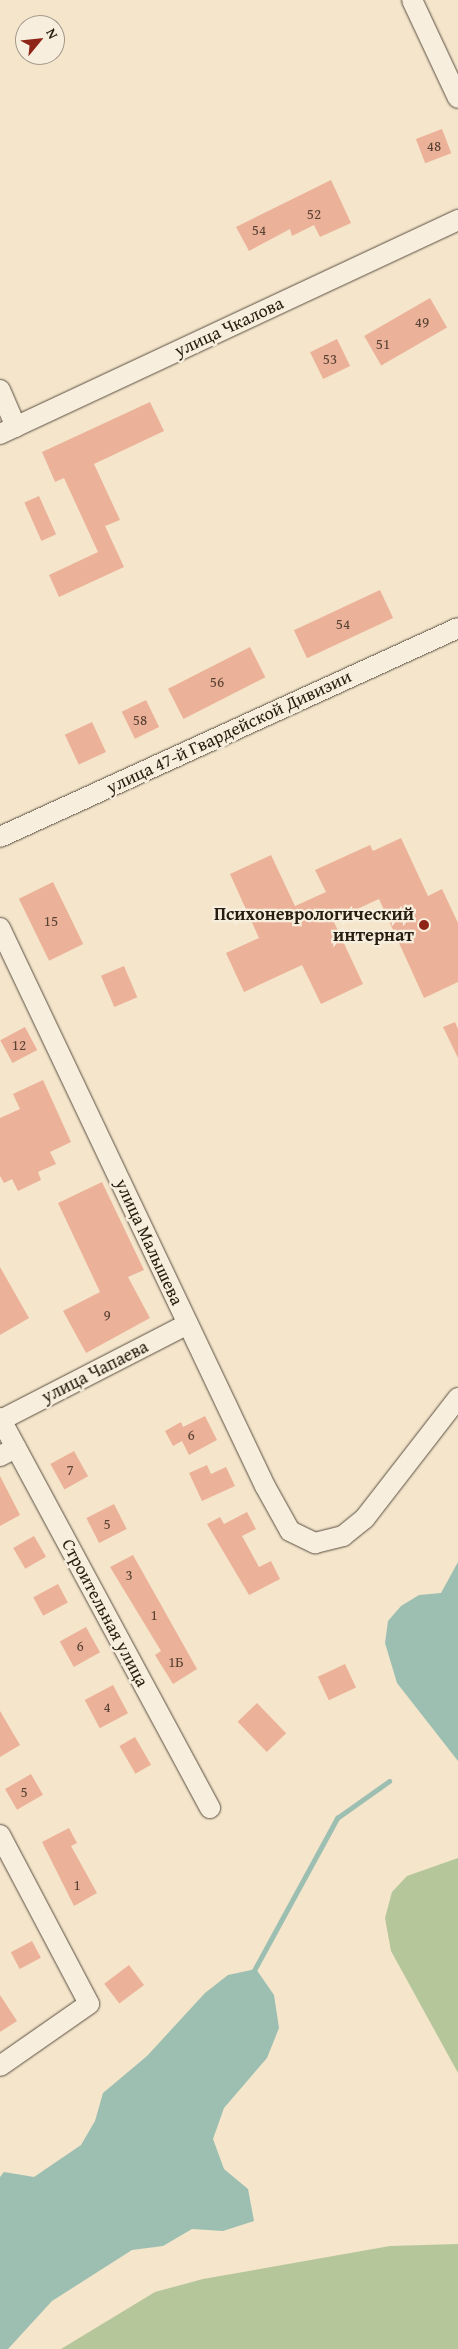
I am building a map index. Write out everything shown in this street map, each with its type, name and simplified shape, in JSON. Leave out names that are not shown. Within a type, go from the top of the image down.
[{"type":"street","points":[[412,0],[458,98]]},
{"type":"street","name":"улица Чкалова","points":[[8,431],[458,220]]},
{"type":"street","points":[[0,390],[8,431]]},
{"type":"street","name":"улица 47-й Гвардейской Дивизии","points":[[0,837],[458,628]]},
{"type":"street","name":"улица Малышева","points":[[0,928],[188,1324],[290,1532],[314,1543],[343,1536],[365,1518],[458,1398]]},
{"type":"street","name":"улица Чапаева","points":[[1,1419],[188,1324]]},
{"type":"street","name":"Строительная улица","points":[[1,1419],[8,1452],[210,1808]]},
{"type":"street","points":[[0,1834],[89,2004],[0,2066]]},
{"type":"shaded area","points":[[458,1562],[458,1761],[397,1683],[385,1643],[388,1621],[401,1606],[419,1595],[441,1593]]},
{"type":"shaded area","points":[[458,1858],[458,2073],[391,1951],[385,1918],[392,1892],[407,1876]]},
{"type":"shaded area","points":[[256,1969],[274,1995],[279,2028],[267,2058],[224,2108],[213,2139],[224,2169],[248,2189],[254,2221],[223,2231],[192,2229],[163,2246],[132,2250],[52,2301],[8,2349],[0,2349],[0,2177],[4,2172],[34,2177],[81,2145],[95,2121],[103,2093],[147,2056],[205,1993],[228,1975]]},
{"type":"shaded area","points":[[458,2244],[458,2349],[61,2349],[155,2292],[203,2279],[390,2246]]},
{"type":"building","points":[[442,129],[451,153],[425,163],[416,139]]},
{"type":"building","points":[[331,180],[351,223],[320,237],[314,225],[292,236],[290,229],[249,251],[236,227]]},
{"type":"building","points":[[430,298],[447,327],[381,365],[364,336]]},
{"type":"building","points":[[337,339],[350,366],[323,379],[310,352]]},
{"type":"building","points":[[150,402],[164,431],[94,464],[120,520],[105,526],[124,567],[59,597],[49,575],[98,552],[64,478],[55,482],[42,452]]},
{"type":"building","points":[[39,496],[56,534],[41,541],[24,503]]},
{"type":"building","points":[[380,590],[393,618],[307,658],[294,630]]},
{"type":"building","points":[[250,647],[265,677],[183,719],[168,689]]},
{"type":"building","points":[[146,700],[159,727],[135,739],[122,712]]},
{"type":"building","points":[[92,722],[106,752],[79,765],[65,735]]},
{"type":"building","name":"Психоневрологический интернат","points":[[401,838],[428,896],[442,889],[458,923],[458,982],[424,998],[379,899],[333,920],[363,984],[321,1004],[302,965],[244,992],[226,953],[259,938],[230,874],[271,855],[295,906],[326,892],[315,870],[370,845],[373,851]]},
{"type":"building","points":[[53,882],[83,944],[49,961],[19,899]]},
{"type":"building","points":[[124,966],[137,997],[114,1007],[101,976]]},
{"type":"building","points":[[455,1022],[458,1029],[458,1058],[443,1027]]},
{"type":"building","points":[[25,1027],[37,1050],[12,1063],[0,1040]]},
{"type":"building","points":[[43,1080],[71,1142],[50,1152],[56,1164],[38,1172],[41,1180],[18,1191],[12,1179],[4,1183],[0,1176],[0,1118],[20,1109],[13,1094]]},
{"type":"building","points":[[102,1182],[144,1270],[128,1277],[150,1318],[86,1353],[63,1311],[100,1292],[58,1203]]},
{"type":"building","points":[[0,1267],[29,1318],[0,1335]]},
{"type":"building","points":[[205,1416],[217,1440],[189,1455],[182,1441],[173,1446],[165,1431],[181,1422],[183,1427]]},
{"type":"building","points":[[74,1451],[88,1476],[64,1489],[50,1464]]},
{"type":"building","points":[[207,1465],[211,1474],[226,1467],[235,1486],[202,1501],[189,1473]]},
{"type":"building","points":[[0,1476],[20,1515],[0,1526]]},
{"type":"building","points":[[114,1504],[127,1529],[99,1543],[86,1518]]},
{"type":"building","points":[[247,1512],[256,1529],[242,1536],[259,1567],[271,1561],[280,1579],[249,1595],[207,1524],[220,1517],[224,1524]]},
{"type":"building","points":[[34,1536],[46,1557],[25,1569],[13,1548]]},
{"type":"building","points":[[133,1555],[197,1669],[173,1684],[155,1655],[161,1651],[110,1567]]},
{"type":"building","points":[[58,1584],[68,1603],[43,1616],[33,1597]]},
{"type":"building","points":[[86,1627],[100,1652],[74,1667],[60,1642]]},
{"type":"building","points":[[345,1664],[356,1688],[329,1700],[318,1677]]},
{"type":"building","points":[[113,1685],[128,1713],[100,1728],[85,1700]]},
{"type":"building","points":[[257,1703],[286,1733],[267,1752],[238,1722]]},
{"type":"building","points":[[0,1711],[20,1745],[0,1757]]},
{"type":"building","points":[[135,1737],[151,1765],[135,1774],[119,1746]]},
{"type":"building","points":[[31,1774],[43,1795],[17,1810],[5,1789]]},
{"type":"building","points":[[69,1828],[77,1843],[71,1846],[97,1893],[74,1906],[42,1842]]},
{"type":"building","points":[[32,1941],[41,1958],[20,1969],[11,1952]]},
{"type":"building","points":[[129,1965],[144,1985],[119,2004],[104,1984]]},
{"type":"building","points":[[0,1995],[17,2021],[0,2032]]},
{"type":"waterway","points":[[252,1974],[337,1818],[389,1781]]},
{"type":"place","name":"Психоневрологический интернат","points":[[424,925]]}]
